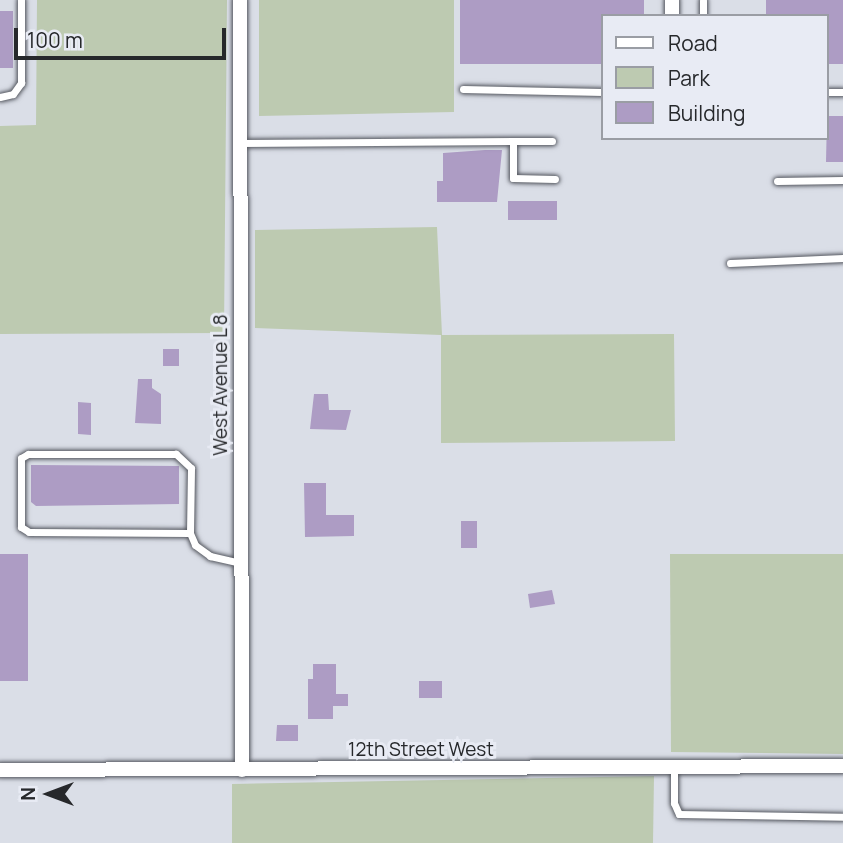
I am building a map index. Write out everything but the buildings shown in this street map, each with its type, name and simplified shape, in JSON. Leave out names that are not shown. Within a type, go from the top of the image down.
[{"type":"street","name":"West Avenue L 8","points":[[240,0],[242,771]]},
{"type":"street","name":"12th Street West","points":[[1,766],[242,771],[843,766]]},
{"type":"lane","points":[[0,97],[13,94],[22,83],[21,0]]},
{"type":"lane","points":[[463,89],[602,92]]},
{"type":"lane","points":[[513,141],[513,178],[555,178]]},
{"type":"lane","points":[[240,143],[552,141]]},
{"type":"lane","points":[[777,181],[843,180]]},
{"type":"lane","points":[[730,263],[843,258]]},
{"type":"lane","points":[[190,533],[29,532],[21,527],[21,458],[28,454],[176,454],[191,468],[190,533],[195,545],[210,556],[241,562]]},
{"type":"lane","points":[[674,767],[674,803],[679,814],[843,817]]},
{"type":"green space","points":[[37,0],[227,0],[224,333],[0,334],[0,126],[36,125]]},
{"type":"green space","points":[[259,0],[454,0],[454,112],[259,116]]},
{"type":"green space","points":[[437,227],[442,335],[674,334],[675,441],[441,443],[441,335],[255,328],[255,230]]},
{"type":"green space","points":[[670,554],[843,554],[843,754],[671,752]]},
{"type":"green space","points":[[654,776],[653,843],[232,843],[232,784]]}]
